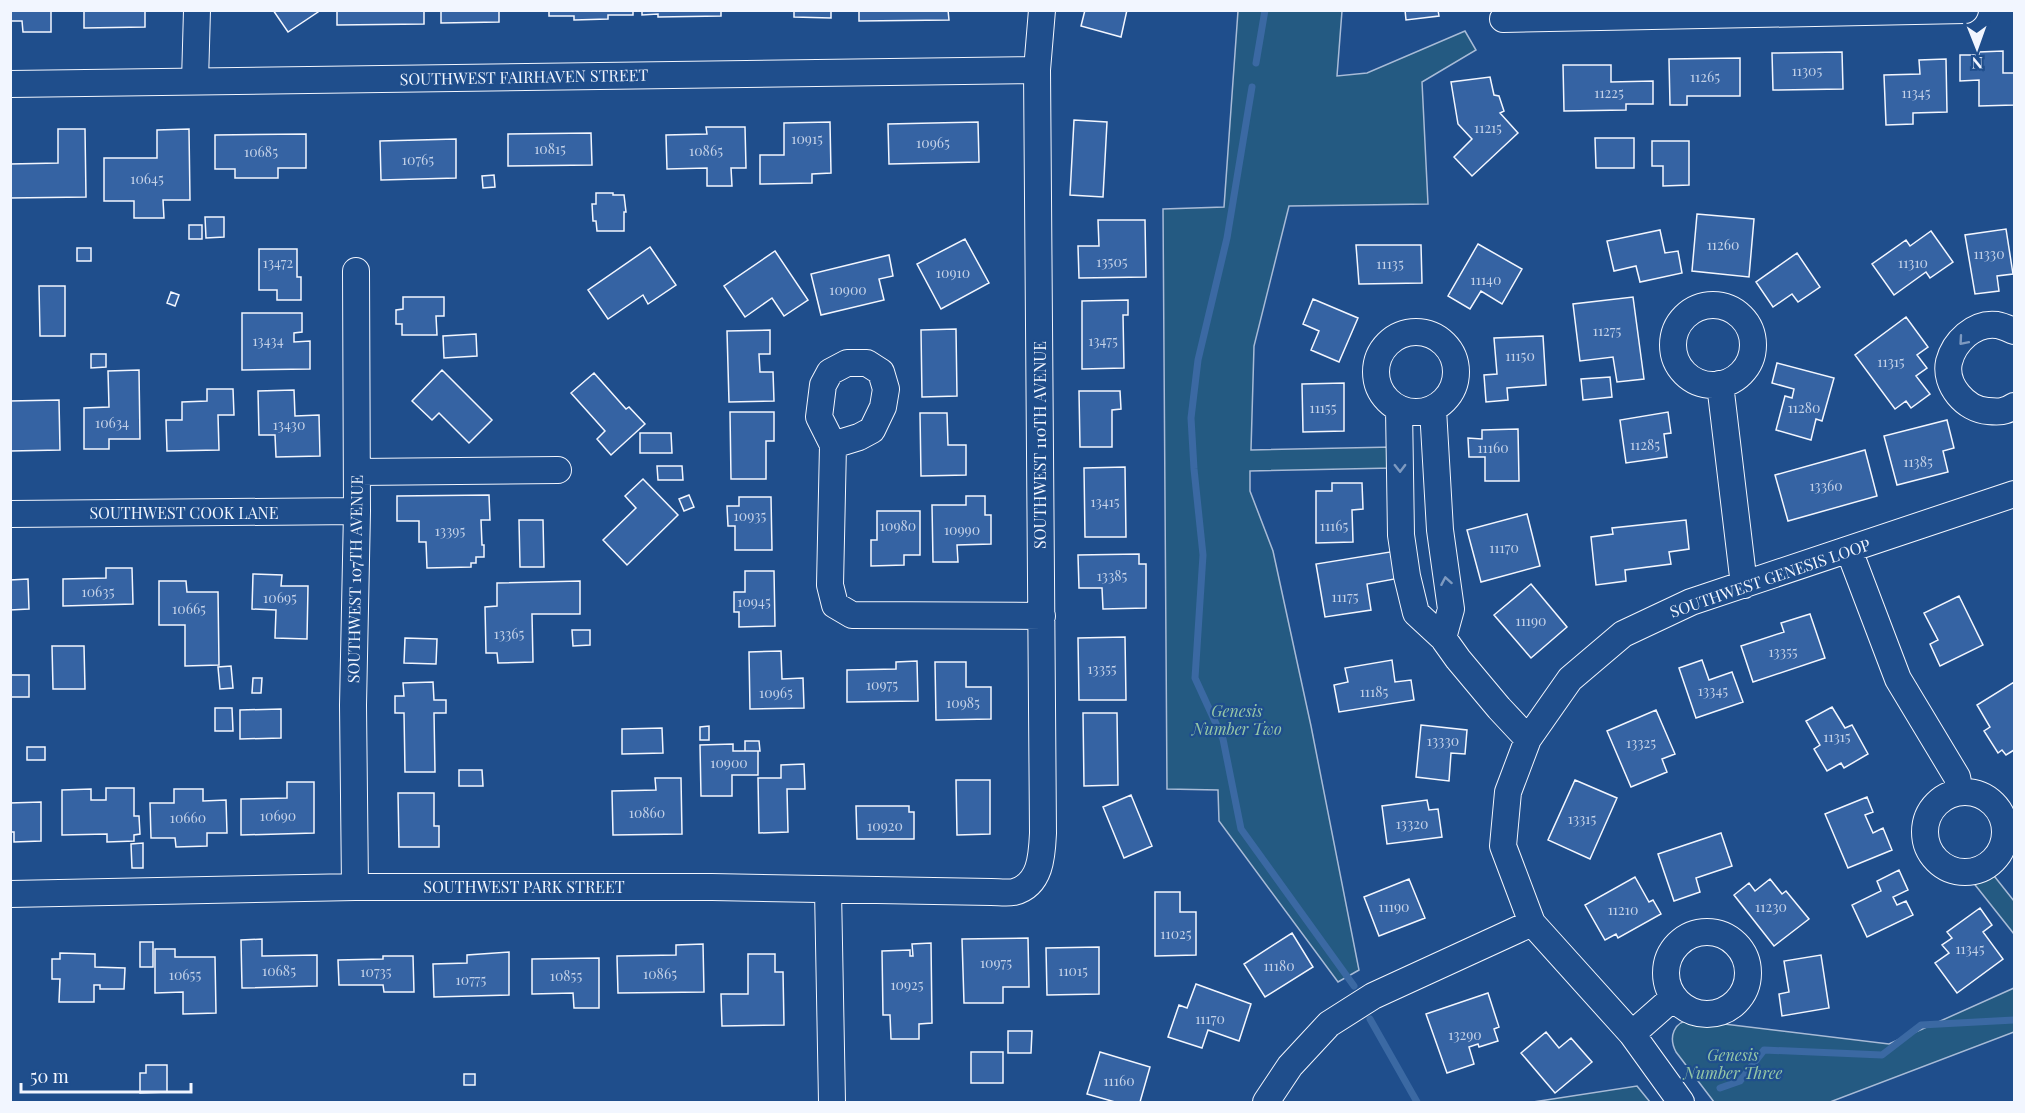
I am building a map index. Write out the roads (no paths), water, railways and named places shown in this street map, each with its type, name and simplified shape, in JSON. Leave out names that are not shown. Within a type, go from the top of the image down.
[{"type":"street","points":[[195,81],[197,10]]},
{"type":"street","name":"SOUTHWEST 110TH AVENUE","points":[[1034,878],[1040,867],[1043,833],[1037,70],[1042,10]]},
{"type":"street","points":[[1503,19],[1729,12],[1965,10]]},
{"type":"street","name":"SOUTHWEST FAIRHAVEN STREET","points":[[10,84],[1037,70]]},
{"type":"street","name":"SOUTHWEST 107TH AVENUE","points":[[355,887],[353,705],[357,511],[356,271]]},
{"type":"street","points":[[2014,331],[1995,325],[1977,328],[1960,339],[1949,363],[1951,383],[1961,399],[1980,411],[2004,412],[2014,406]]},
{"type":"street","points":[[1416,332],[1429,334],[1441,341],[1450,351],[1455,364],[1456,377],[1452,390],[1444,401],[1433,409],[1410,412],[1399,409],[1380,391],[1376,378],[1376,364],[1381,351],[1390,341],[1402,334],[1416,332]]},
{"type":"street","points":[[1720,384],[1744,585]]},
{"type":"street","points":[[1399,409],[1401,535],[1407,576],[1416,613],[1443,638],[1499,708],[1528,739]]},
{"type":"street","points":[[1433,409],[1440,530],[1451,609],[1443,638]]},
{"type":"street","points":[[833,445],[830,585],[835,605],[852,615],[1042,616]]},
{"type":"street","points":[[357,472],[558,470]]},
{"type":"street","name":"SOUTHWEST GENESIS LOOP","points":[[1681,1102],[1632,1034],[1533,923],[1503,846],[1508,792],[1528,739],[1570,679],[1623,634],[1691,602],[2014,494]]},
{"type":"street","name":"SOUTHWEST COOK LANE","points":[[10,514],[357,511]]},
{"type":"street","points":[[1849,550],[1898,679],[1957,777],[1960,792]]},
{"type":"street","name":"SOUTHWEST PARK STREET","points":[[10,894],[355,887],[712,887],[1014,892],[1034,878]]},
{"type":"street","points":[[828,890],[832,1102]]},
{"type":"street","points":[[1266,1102],[1290,1066],[1329,1024],[1373,996],[1533,923]]},
{"type":"street","points":[[1632,1034],[1674,997]]},
{"type":"waterway","points":[[1256,63],[1265,10]]},
{"type":"waterway","points":[[1252,87],[1227,238],[1198,360],[1191,418],[1203,555],[1195,678],[1223,739],[1241,829],[1354,986]]},
{"type":"waterway","points":[[1370,1019],[1417,1102]]},
{"type":"waterway","points":[[1720,1088],[1740,1081],[1764,1050],[1882,1055],[1921,1025],[2014,1020]]},
{"type":"park label","name":"Genesis Number Two","points":[[1237,720]]},
{"type":"park label","name":"Genesis Number Three","points":[[1733,1064]]}]
